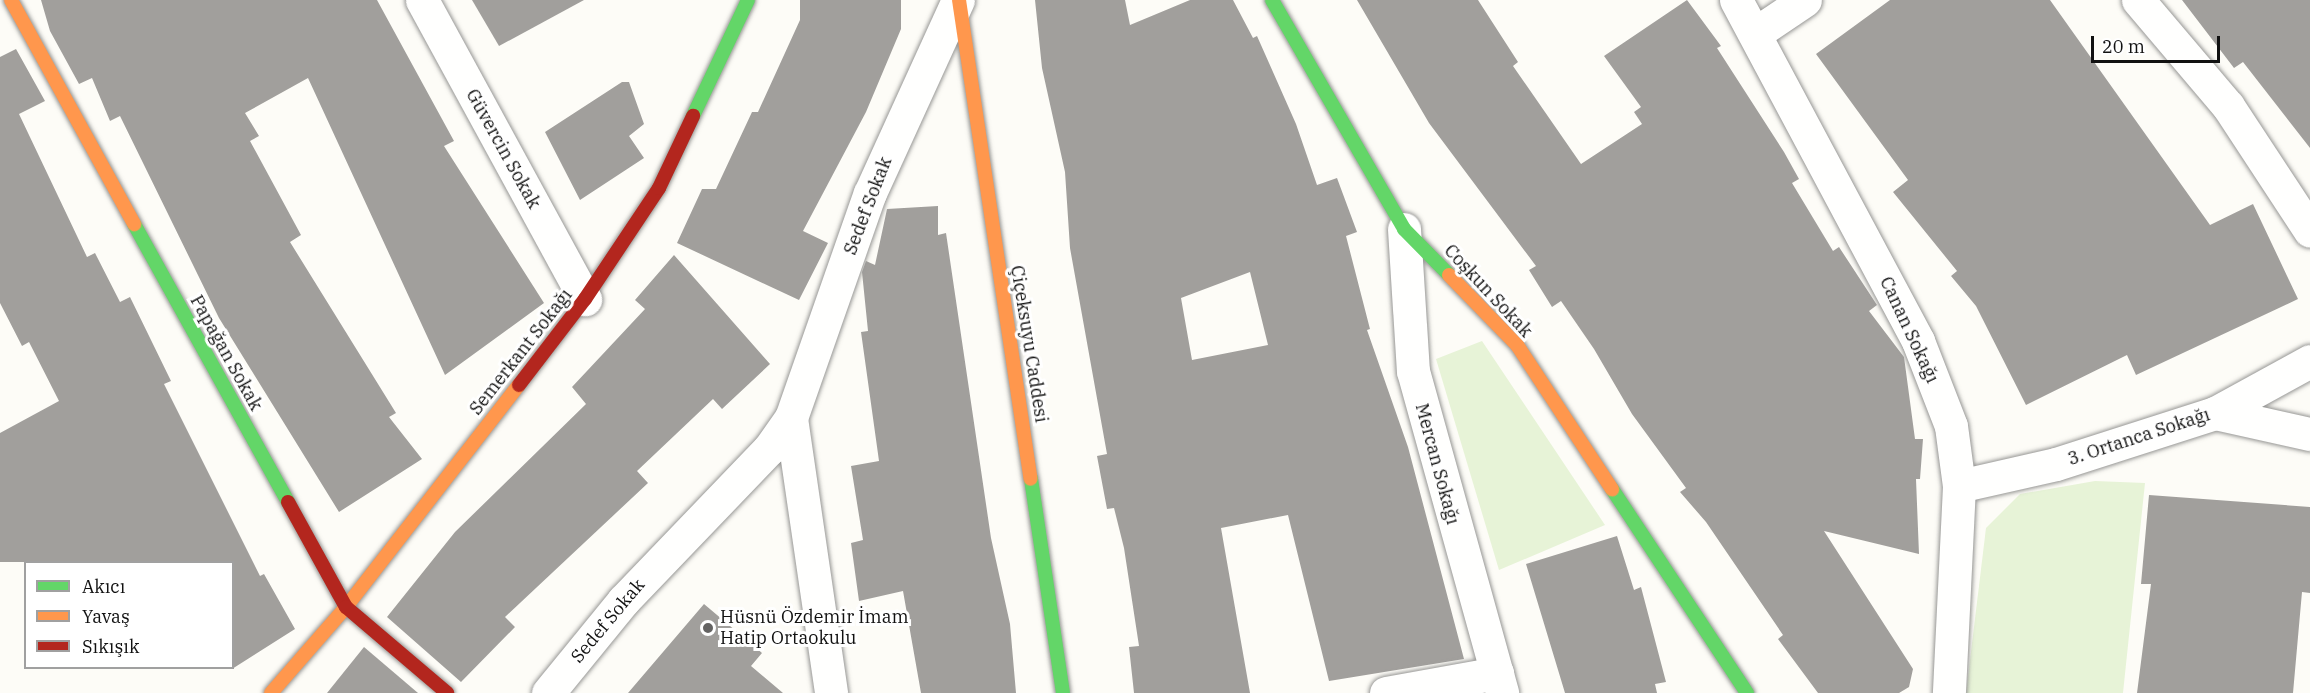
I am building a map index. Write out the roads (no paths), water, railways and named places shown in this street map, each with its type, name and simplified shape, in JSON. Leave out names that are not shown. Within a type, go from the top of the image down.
[{"type":"street","name":"Papağan Sokak","points":[[11,0],[346,607],[447,693]]},
{"type":"street","name":"Güvercin Sokak","points":[[422,0],[585,299]]},
{"type":"street","name":"Semerkant Sokağı","points":[[272,693],[346,607],[585,299],[659,188],[748,0]]},
{"type":"street","name":"Sedef Sokak","points":[[548,693],[623,601],[769,449],[791,418],[870,193],[958,0]]},
{"type":"street","name":"Çiçeksuyu Caddesi","points":[[958,0],[1063,693]]},
{"type":"street","name":"Coşkun Sokak","points":[[1272,0],[1404,229],[1516,345],[1747,693]]},
{"type":"street","name":"Canan Sokağı","points":[[1736,0],[1756,33],[1918,341],[1951,426],[1959,486],[1948,693]]},
{"type":"street","points":[[1756,33],[1805,0]]},
{"type":"street","points":[[2138,0],[2228,106],[2310,231]]},
{"type":"street","name":"Mercan Sokağı","points":[[1404,229],[1413,371],[1499,683]]},
{"type":"street","name":"3. Ortanca Sokağı","points":[[1959,486],[2056,464],[2215,412],[2310,361]]},
{"type":"street","points":[[2215,412],[2310,434]]},
{"type":"street","name":"Sedef Sokak","points":[[791,418],[831,693]]},
{"type":"street","points":[[1386,693],[1499,683]]},
{"type":"place","name":"Hüsnü Özdemir İmam Hatip Ortaokulu","points":[[708,628]]}]
